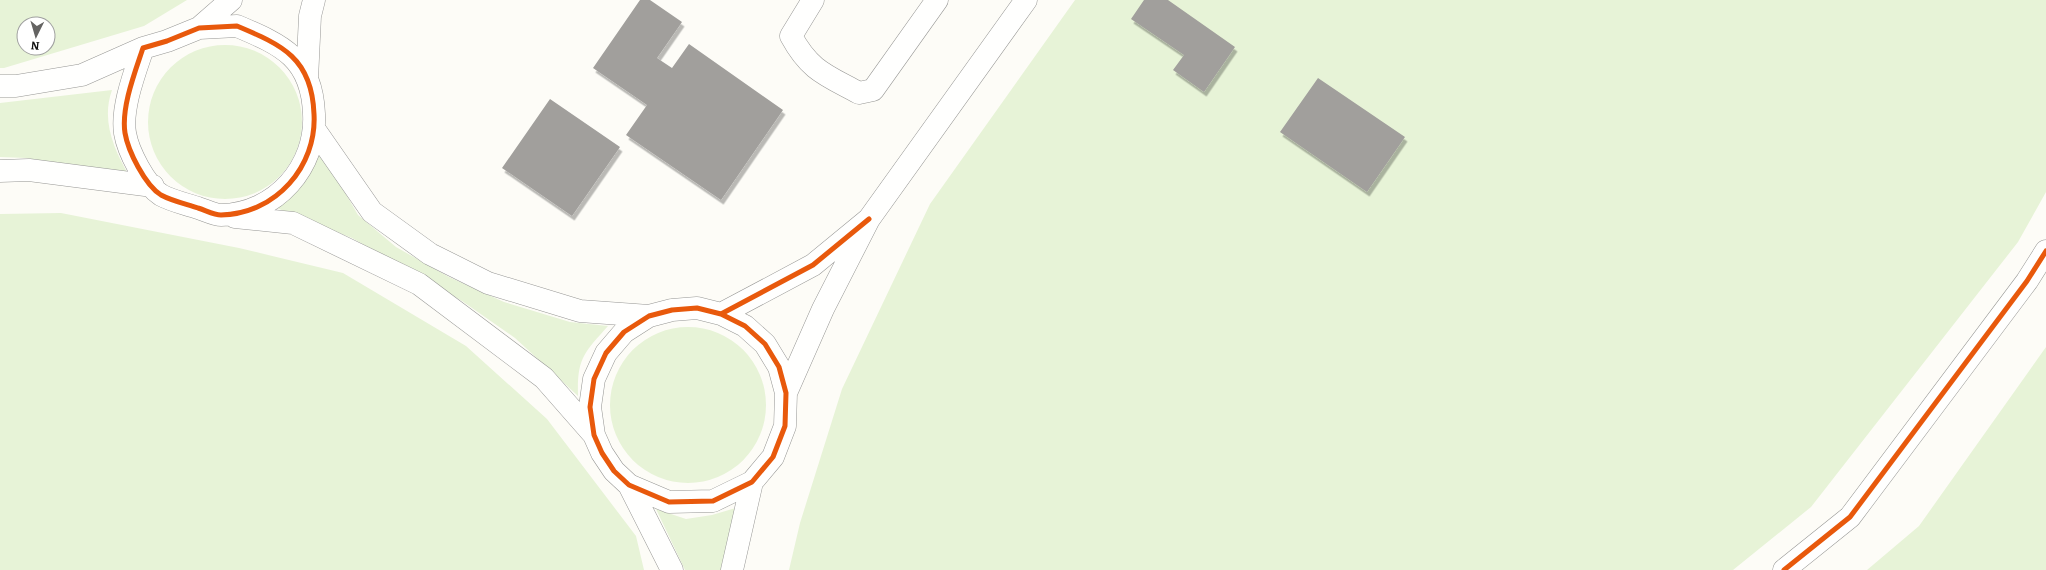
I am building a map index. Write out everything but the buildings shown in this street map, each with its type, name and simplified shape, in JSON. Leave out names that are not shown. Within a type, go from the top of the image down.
[{"type":"street","points":[[0,86],[16,86],[82,75],[143,48],[167,41],[198,28],[231,0]]},
{"type":"street","points":[[220,215],[247,211],[272,199],[293,181],[308,157],[315,130],[314,103],[308,79],[310,16],[314,0]]},
{"type":"street","points":[[813,0],[791,36],[801,55],[817,70],[859,93],[874,90],[937,0]]},
{"type":"street","points":[[786,393],[823,308],[869,220],[1026,0]]},
{"type":"street","points":[[198,28],[237,26],[272,41],[293,55],[308,79]]},
{"type":"street","points":[[143,48],[127,97],[125,133],[137,167],[160,194],[177,202],[220,215],[293,223],[419,284],[544,378],[594,434]]},
{"type":"street","points":[[315,130],[372,212],[430,254],[488,283],[580,311],[648,316],[672,310],[697,308],[721,314],[745,326],[765,344],[779,367],[786,393],[785,426],[773,457],[752,482],[713,501],[669,502],[629,485],[614,471],[602,453],[594,434],[590,407],[594,379],[606,353],[624,332],[648,316]]},
{"type":"street","points":[[0,171],[28,170],[154,186]]},
{"type":"street","points":[[721,314],[813,265],[869,220]]},
{"type":"street","points":[[1784,570],[1850,518],[2027,281],[2046,251]]},
{"type":"street","points":[[732,570],[752,482]]},
{"type":"street","points":[[629,485],[672,570]]},
{"type":"green space","points":[[0,0],[187,0],[144,26],[56,52],[56,16],[16,16],[16,56],[44,56],[0,68]]},
{"type":"green space","points":[[1075,0],[2046,0],[2046,192],[2018,242],[1811,507],[1733,570],[789,570],[800,523],[842,389],[930,204]]},
{"type":"green space","points":[[217,45],[233,45],[247,48],[261,54],[274,62],[285,73],[299,100],[302,122],[299,144],[293,158],[285,171],[274,182],[247,196],[233,199],[217,199],[203,196],[189,190],[176,182],[165,171],[151,144],[148,130],[148,114],[151,100],[157,86],[165,73],[176,62],[203,48]]},
{"type":"green space","points":[[112,90],[109,101],[109,124],[118,156],[129,176],[27,158],[0,157],[0,103]]},
{"type":"green space","points":[[321,151],[358,215],[396,247],[449,277],[504,302],[570,322],[608,326],[588,350],[581,364],[578,383],[578,396],[515,338],[462,301],[352,238],[274,207],[307,179]]},
{"type":"green space","points":[[61,213],[239,248],[343,273],[466,346],[547,419],[636,536],[644,570],[0,570],[0,214]]},
{"type":"green space","points":[[680,327],[696,327],[711,330],[725,336],[738,345],[748,355],[757,368],[763,382],[766,405],[765,420],[757,442],[748,455],[738,465],[725,474],[711,480],[696,483],[680,483],[665,480],[651,474],[638,465],[628,455],[619,442],[613,428],[610,413],[610,397],[613,382],[619,368],[628,355],[638,345],[651,336],[665,330]]},
{"type":"green space","points":[[2046,347],[2046,570],[1867,570],[1919,526]]},
{"type":"green space","points":[[739,507],[724,570],[685,570],[656,509],[686,519],[712,515]]},
{"type":"cycle path","points":[[237,26],[281,47],[292,56],[301,67],[312,95],[314,114],[313,133],[308,152],[300,169],[289,184],[275,196],[259,206],[241,213],[218,215],[161,195],[149,184],[133,158],[125,133],[125,113],[133,79],[143,48],[167,41],[199,28],[237,26]]},
{"type":"cycle path","points":[[721,314],[745,326],[765,344],[779,367],[786,393],[785,426],[773,457],[752,482],[713,501],[669,502],[629,485],[614,471],[602,453],[594,435],[590,407],[594,379],[606,353],[624,332],[649,316],[672,310],[697,308],[721,314],[813,265],[869,219]]},
{"type":"cycle path","points":[[1784,570],[1850,517],[2027,281],[2046,251]]}]
